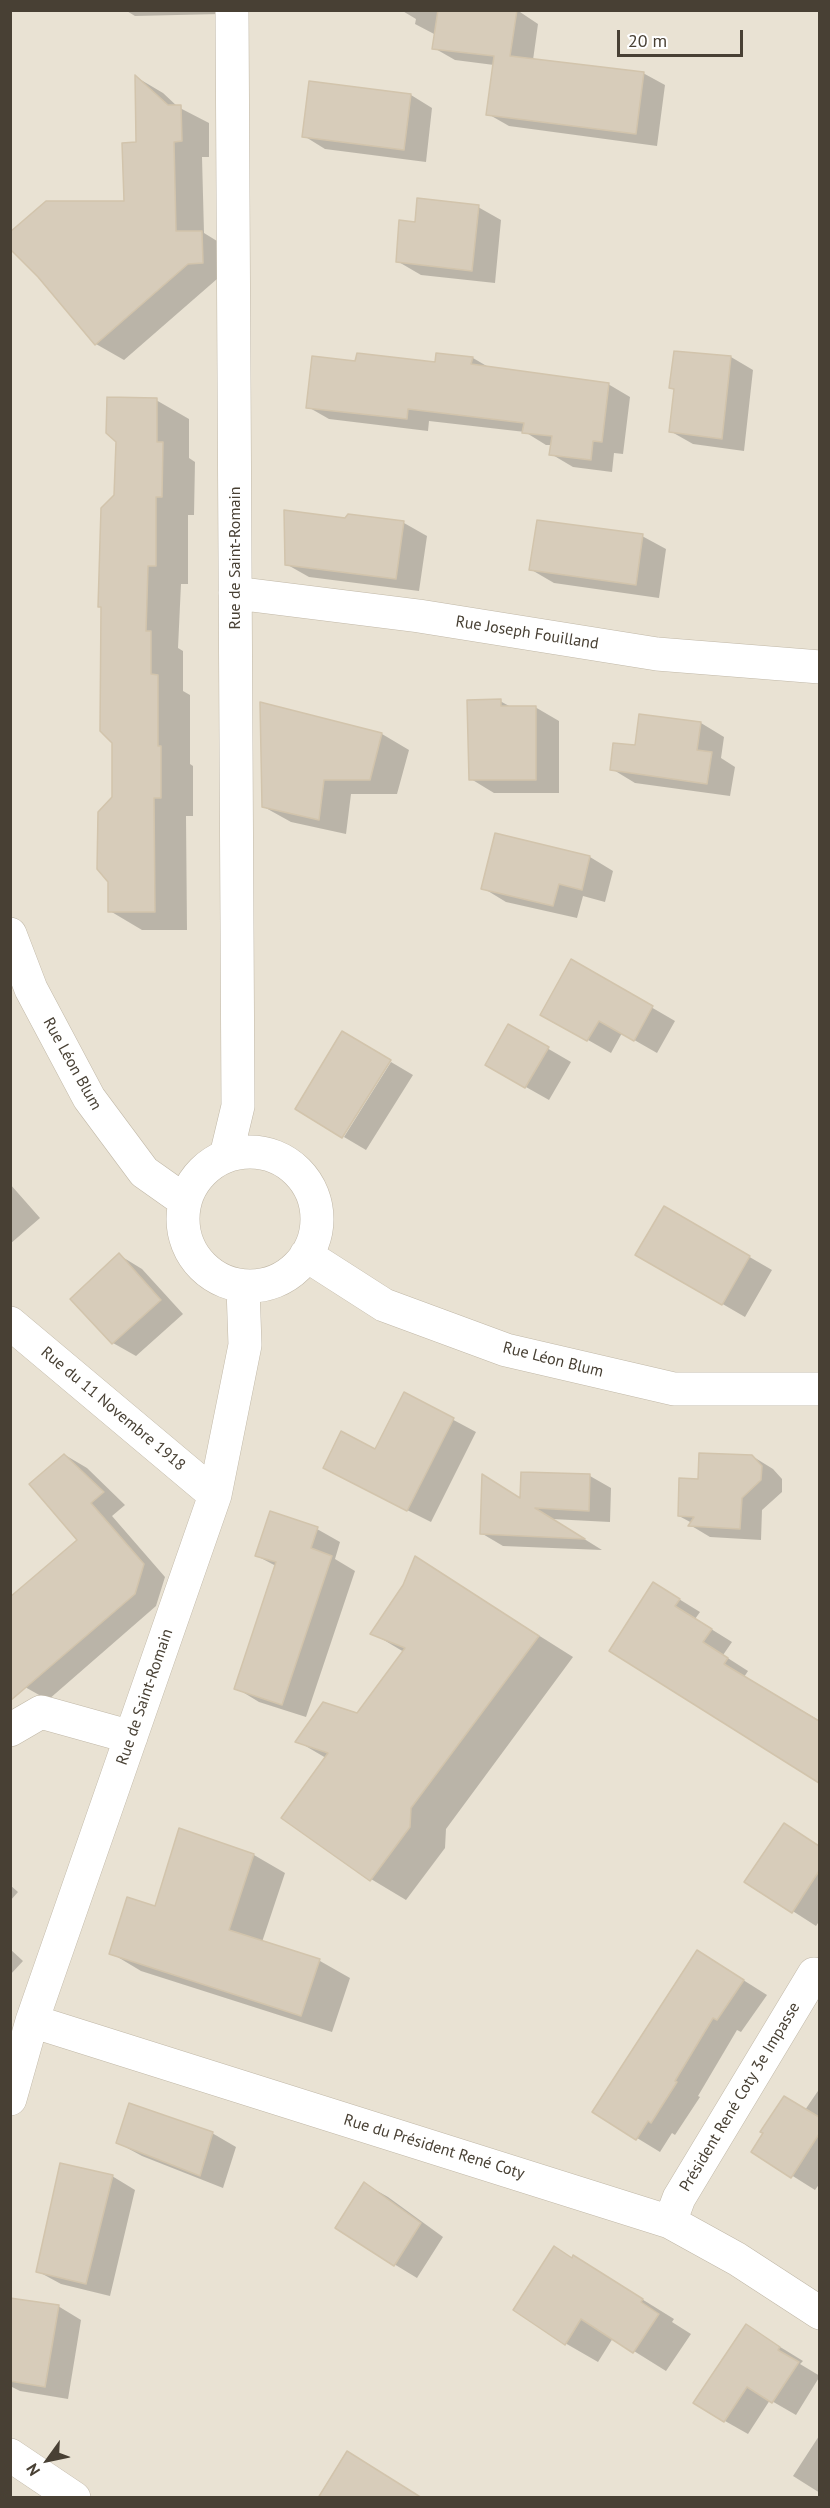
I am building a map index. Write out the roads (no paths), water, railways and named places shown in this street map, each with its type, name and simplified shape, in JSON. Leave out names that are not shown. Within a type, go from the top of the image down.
[{"type":"street","name":"Rue de Saint-Romain","points":[[226,1156],[238,1106],[232,10]]},
{"type":"street","name":"Rue Joseph Fouilland","points":[[235,593],[419,616],[657,654],[819,667]]},
{"type":"street","name":"Rue Léon Blum","points":[[10,934],[31,989],[88,1098],[144,1172],[185,1201]]},
{"type":"street","name":"Rue de Saint-Romain","points":[[238,1106],[260,1152]]},
{"type":"street","points":[[243,1151],[260,1152],[281,1159],[299,1173],[311,1191],[316,1213],[315,1235],[306,1255],[292,1270],[275,1281],[257,1287],[243,1288],[215,1276],[198,1262],[187,1244],[183,1223],[185,1201],[193,1182],[207,1166],[226,1156],[243,1151]]},
{"type":"street","name":"Rue Léon Blum","points":[[306,1255],[384,1305],[506,1350],[674,1389],[819,1389]]},
{"type":"street","name":"Rue de Saint-Romain","points":[[10,2099],[32,2021],[215,1495],[245,1345],[243,1288]]},
{"type":"street","name":"Rue du 11 Novembre 1918","points":[[10,1323],[215,1495]]},
{"type":"street","points":[[10,1730],[41,1712],[131,1737]]},
{"type":"street","name":"Président René Coty 3e Impasse","points":[[670,2222],[679,2198],[814,1974]]},
{"type":"street","name":"Rue du Président René Coty","points":[[32,2021],[670,2222],[737,2259],[819,2313]]},
{"type":"street","points":[[10,2455],[75,2498]]}]
